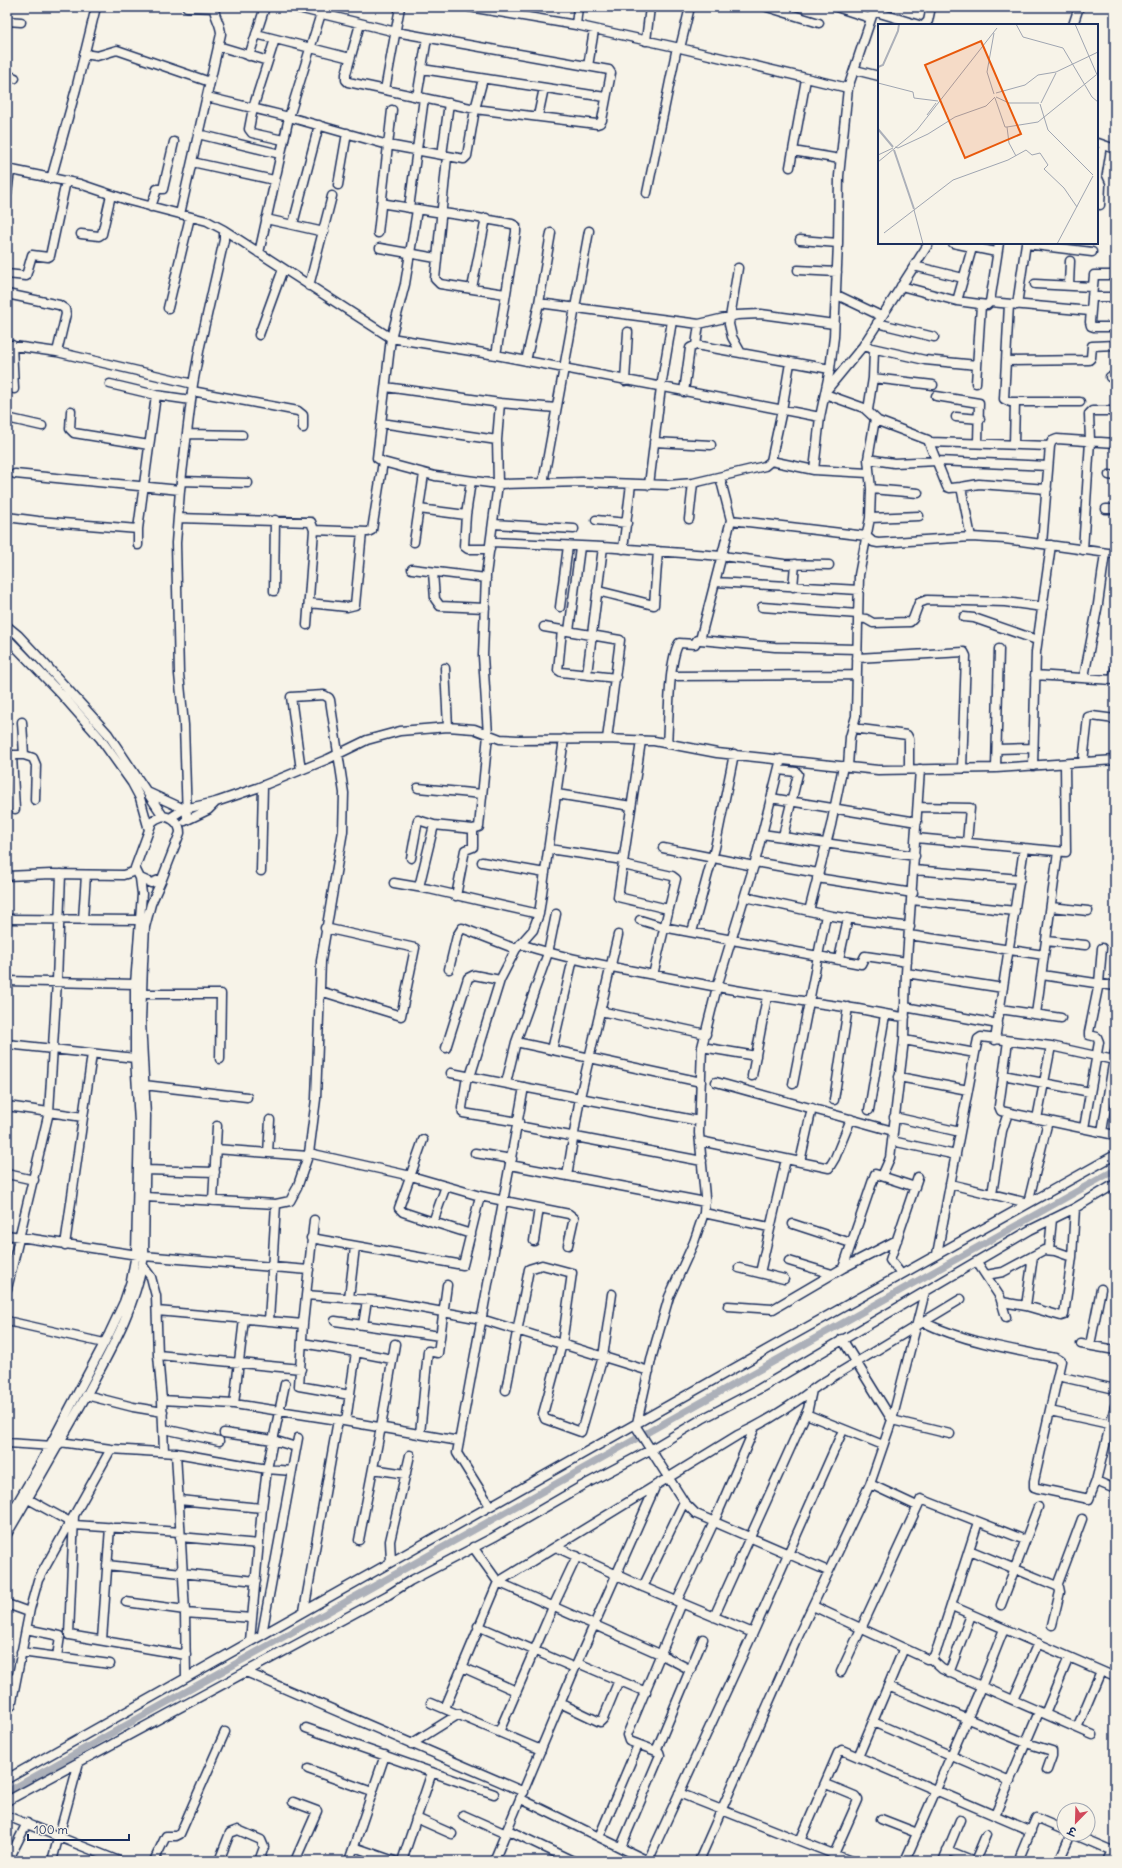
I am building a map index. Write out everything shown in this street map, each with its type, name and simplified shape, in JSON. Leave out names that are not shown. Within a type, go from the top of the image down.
[{"type":"street","points":[[51,178],[76,89],[96,7]]},
{"type":"street","points":[[180,214],[221,28],[214,8],[187,7]]},
{"type":"street","points":[[249,56],[265,7]]},
{"type":"street","points":[[294,7],[322,11],[360,24],[396,32],[588,66],[610,72],[602,120],[599,124],[475,109],[350,83],[346,80],[350,58],[360,24]]},
{"type":"street","points":[[385,90],[400,7]]},
{"type":"street","points":[[469,7],[490,9],[576,25],[848,88]]},
{"type":"street","points":[[576,25],[578,7]]},
{"type":"street","points":[[646,41],[650,7]]},
{"type":"street","points":[[647,193],[678,48],[690,7]]},
{"type":"street","points":[[767,7],[793,11],[819,22]]},
{"type":"street","points":[[836,7],[873,12],[915,24]]},
{"type":"street","points":[[925,24],[928,21],[931,7]]},
{"type":"street","points":[[1074,24],[1080,7]]},
{"type":"street","points":[[259,253],[288,117],[322,11]]},
{"type":"street","points":[[814,470],[820,417],[830,369],[837,295],[840,159],[848,88],[873,12]]},
{"type":"street","points":[[7,20],[21,22]]},
{"type":"street","points":[[588,66],[594,30]]},
{"type":"street","points":[[256,34],[350,58]]},
{"type":"street","points":[[427,38],[422,69],[410,254],[405,284],[391,338],[377,456],[379,460],[424,474],[498,484],[544,483],[649,485],[693,483],[765,466],[771,462],[814,470],[868,473]]},
{"type":"street","points":[[275,39],[254,108],[250,131],[283,140]]},
{"type":"street","points":[[218,46],[268,61]]},
{"type":"street","points":[[84,54],[97,56],[117,50],[210,82]]},
{"type":"street","points":[[422,69],[605,97]]},
{"type":"street","points":[[855,70],[878,76]]},
{"type":"street","points":[[7,74],[15,78]]},
{"type":"street","points":[[207,97],[319,125],[388,145],[464,159],[467,158],[475,109],[482,79]]},
{"type":"street","points":[[790,167],[806,79]]},
{"type":"street","points":[[538,116],[544,88]]},
{"type":"street","points":[[449,103],[442,214],[436,258],[435,275],[437,282],[505,294]]},
{"type":"street","points":[[378,233],[392,110]]},
{"type":"street","points":[[293,224],[319,125]]},
{"type":"street","points":[[338,185],[347,133]]},
{"type":"street","points":[[198,134],[280,154]]},
{"type":"street","points":[[151,207],[157,190],[163,189],[174,142]]},
{"type":"street","points":[[1098,165],[1100,144],[1115,149]]},
{"type":"street","points":[[793,151],[840,159]]},
{"type":"street","points":[[192,162],[274,180]]},
{"type":"street","points":[[7,194],[9,170],[66,181],[217,225],[391,338],[496,355],[625,381],[820,417]]},
{"type":"street","points":[[1098,178],[1101,185],[1100,205]]},
{"type":"street","points":[[7,274],[26,276],[32,255],[50,256],[66,181]]},
{"type":"street","points":[[80,234],[98,236],[102,234],[111,195]]},
{"type":"street","points":[[309,286],[332,196]]},
{"type":"street","points":[[382,203],[442,214],[486,218],[512,224],[517,228],[496,355]]},
{"type":"street","points":[[168,308],[190,217]]},
{"type":"street","points":[[472,288],[486,218]]},
{"type":"street","points":[[266,219],[324,232]]},
{"type":"street","points":[[187,819],[185,809],[177,611],[176,543],[180,490],[191,400],[200,346],[224,240],[224,230]]},
{"type":"street","points":[[544,483],[556,408],[589,231]]},
{"type":"street","points":[[526,361],[539,303],[551,233]]},
{"type":"street","points":[[800,240],[838,243]]},
{"type":"street","points":[[825,393],[863,346],[928,244]]},
{"type":"street","points":[[957,244],[996,252]]},
{"type":"street","points":[[990,302],[996,252],[999,244]]},
{"type":"street","points":[[1080,402],[1010,402],[1004,399],[1006,361],[1013,305],[1026,244],[1092,252]]},
{"type":"street","points":[[380,248],[436,258]]},
{"type":"street","points":[[957,301],[972,248]]},
{"type":"street","points":[[1069,285],[1070,261]]},
{"type":"street","points":[[914,266],[964,278]]},
{"type":"street","points":[[738,268],[729,316],[730,330],[741,353]]},
{"type":"street","points":[[259,335],[283,269]]},
{"type":"street","points":[[798,270],[837,272]]},
{"type":"street","points":[[1115,275],[1094,274],[1090,311],[1091,326],[1115,327]]},
{"type":"street","points":[[1035,284],[1092,287]]},
{"type":"street","points":[[901,286],[957,301],[981,305],[987,305],[990,302],[1090,311]]},
{"type":"street","points":[[7,294],[59,305],[66,309],[57,352]]},
{"type":"street","points":[[837,295],[879,320],[934,337]]},
{"type":"street","points":[[1092,297],[1115,297]]},
{"type":"street","points":[[539,303],[699,324],[729,316],[761,314],[834,324]]},
{"type":"street","points":[[976,383],[981,305]]},
{"type":"street","points":[[649,485],[661,387],[672,321]]},
{"type":"street","points":[[696,345],[699,324]]},
{"type":"street","points":[[625,381],[628,332]]},
{"type":"street","points":[[14,389],[9,345],[57,352],[193,388],[298,411],[302,415],[303,428]]},
{"type":"street","points":[[684,392],[690,348],[696,345],[830,369]]},
{"type":"street","points":[[1006,361],[1089,360],[1091,358],[1092,346],[1115,345]]},
{"type":"street","points":[[863,346],[874,350],[925,360],[977,365]]},
{"type":"street","points":[[868,410],[873,378],[874,350]]},
{"type":"street","points":[[771,462],[790,363]]},
{"type":"street","points":[[873,378],[933,385]]},
{"type":"street","points":[[110,384],[156,395],[191,400]]},
{"type":"street","points":[[386,387],[500,403],[556,408]]},
{"type":"street","points":[[825,393],[868,410],[875,419],[926,438],[930,442],[947,487],[961,487],[978,484],[1047,489]]},
{"type":"street","points":[[138,545],[138,529],[156,395]]},
{"type":"street","points":[[936,396],[977,401],[980,404],[978,442]]},
{"type":"street","points":[[1014,444],[1015,402]]},
{"type":"street","points":[[411,858],[418,820],[434,825],[473,829],[479,827],[488,734],[483,656],[486,578],[498,484],[497,440],[500,403]]},
{"type":"street","points":[[1083,550],[1090,441],[1090,412],[1096,410],[1115,411]]},
{"type":"street","points":[[71,411],[70,429],[76,435],[149,445]]},
{"type":"street","points":[[956,417],[980,419]]},
{"type":"street","points":[[7,418],[42,426]]},
{"type":"street","points":[[809,911],[856,716],[859,575],[870,518],[871,489],[868,473],[868,459],[875,419]]},
{"type":"street","points":[[381,423],[497,440]]},
{"type":"street","points":[[187,434],[242,435]]},
{"type":"street","points":[[1033,766],[1035,675],[1037,640],[1043,606],[1047,545],[1047,489],[1050,446],[1052,441],[1057,439],[1115,443]]},
{"type":"street","points":[[654,442],[711,445]]},
{"type":"street","points":[[930,442],[978,442],[1050,446]]},
{"type":"street","points":[[868,459],[901,463],[938,461],[1048,466]]},
{"type":"street","points":[[314,530],[370,531],[374,527],[383,462]]},
{"type":"street","points":[[15,474],[180,490]]},
{"type":"street","points":[[414,542],[424,474]]},
{"type":"street","points":[[700,640],[731,520],[720,477]]},
{"type":"street","points":[[181,481],[248,483]]},
{"type":"street","points":[[471,481],[466,515],[464,546],[468,548],[490,545],[603,547],[722,556],[795,564],[829,565]]},
{"type":"street","points":[[690,519],[693,483]]},
{"type":"street","points":[[623,549],[631,484]]},
{"type":"street","points":[[961,487],[971,537]]},
{"type":"street","points":[[871,489],[918,493]]},
{"type":"street","points":[[419,509],[466,515]]},
{"type":"street","points":[[1106,509],[1115,509]]},
{"type":"street","points":[[870,518],[919,516]]},
{"type":"street","points":[[7,517],[138,529]]},
{"type":"street","points":[[178,518],[311,522],[314,530],[307,625]]},
{"type":"street","points":[[274,591],[275,520]]},
{"type":"street","points":[[596,520],[627,523]]},
{"type":"street","points":[[731,520],[866,536],[873,542],[878,543],[971,537],[1005,539],[1115,554]]},
{"type":"street","points":[[493,524],[574,529]]},
{"type":"street","points":[[309,603],[347,607],[355,605],[362,532]]},
{"type":"street","points":[[560,607],[568,546]]},
{"type":"street","points":[[580,547],[558,670],[561,672],[616,678]]},
{"type":"street","points":[[586,674],[603,547]]},
{"type":"street","points":[[597,591],[654,605],[658,551]]},
{"type":"street","points":[[1084,677],[1098,604],[1105,553]]},
{"type":"street","points":[[792,587],[795,564]]},
{"type":"street","points":[[412,569],[486,578]]},
{"type":"street","points":[[433,572],[434,599],[440,606],[485,608]]},
{"type":"street","points":[[715,582],[859,590]]},
{"type":"street","points":[[762,607],[858,616],[873,622],[910,622],[913,619],[919,603],[926,600],[1001,602],[1043,606]]},
{"type":"street","points":[[964,617],[974,618],[1037,640]]},
{"type":"street","points":[[7,626],[18,635],[108,734],[146,791],[166,817],[176,821],[180,827],[180,833],[151,904],[145,928],[141,1021],[144,1085],[145,1197],[140,1255],[124,1302],[56,1445],[28,1499],[7,1534]]},
{"type":"street","points":[[544,626],[620,640],[607,739]]},
{"type":"street","points":[[7,638],[62,695],[100,738],[132,783],[140,798],[149,830]]},
{"type":"street","points":[[667,744],[672,676],[676,650],[679,643],[695,644],[697,640],[700,640],[858,653],[964,652],[966,656],[962,768]]},
{"type":"street","points":[[996,768],[999,649]]},
{"type":"street","points":[[445,668],[448,728]]},
{"type":"street","points":[[1035,675],[1113,680],[1115,670]]},
{"type":"street","points":[[672,676],[857,675]]},
{"type":"street","points":[[145,1197],[286,1204],[292,1199],[309,1154],[316,1099],[320,966],[325,928],[336,876],[343,831],[344,793],[329,698],[324,695],[291,697],[301,770]]},
{"type":"street","points":[[1083,762],[1088,718],[1092,716],[1115,719]]},
{"type":"street","points":[[22,722],[24,755]]},
{"type":"street","points":[[164,1452],[156,1296],[153,1281],[143,1266],[140,1255],[139,1122],[135,1058],[135,984],[142,894],[138,874],[135,868],[152,822],[156,819],[166,817],[185,809],[216,802],[263,786],[337,755],[367,740],[400,730],[448,728],[474,729],[500,738],[518,740],[607,739],[641,741],[734,754],[878,770],[996,768],[1115,760]]},
{"type":"street","points":[[853,728],[906,735],[909,739],[910,769]]},
{"type":"street","points":[[564,739],[546,873],[538,914],[533,930],[518,947],[500,980],[468,1076],[462,1108],[463,1113],[702,1161]]},
{"type":"street","points":[[641,741],[618,897],[668,909]]},
{"type":"street","points":[[997,749],[1033,748]]},
{"type":"street","points":[[692,932],[713,857],[734,754]]},
{"type":"street","points":[[15,808],[10,755],[24,755],[33,758],[36,765],[35,800]]},
{"type":"street","points":[[781,759],[745,897],[717,987],[702,1047],[700,1141],[705,1202],[704,1213],[694,1242],[669,1297],[636,1424],[645,1442],[668,1478],[684,1502],[696,1514],[828,1571]]},
{"type":"street","points":[[916,838],[1066,852],[1065,764]]},
{"type":"street","points":[[882,1176],[890,1158],[904,1040],[906,973],[920,769]]},
{"type":"street","points":[[779,770],[797,773],[783,836]]},
{"type":"street","points":[[261,870],[263,786]]},
{"type":"street","points":[[418,788],[482,794]]},
{"type":"street","points":[[146,791],[185,809]]},
{"type":"street","points":[[557,794],[631,806]]},
{"type":"street","points":[[771,798],[834,810],[917,822]]},
{"type":"street","points":[[180,827],[187,819],[208,810],[216,802]]},
{"type":"street","points":[[918,807],[970,808],[968,842]]},
{"type":"street","points":[[419,887],[434,825]]},
{"type":"street","points":[[456,896],[465,850],[473,847],[473,829]]},
{"type":"street","points":[[762,834],[915,856]]},
{"type":"street","points":[[663,848],[818,875],[912,897],[1015,911]]},
{"type":"street","points":[[995,1040],[1024,848]]},
{"type":"street","points":[[549,850],[623,863],[675,877],[676,882],[663,927],[653,975]]},
{"type":"street","points":[[1036,1014],[1058,852]]},
{"type":"street","points":[[482,862],[546,873]]},
{"type":"street","points":[[914,870],[1020,879]]},
{"type":"street","points":[[7,1289],[49,1112],[58,981],[61,874]]},
{"type":"street","points":[[7,876],[138,874],[151,883],[162,879]]},
{"type":"street","points":[[83,919],[86,875]]},
{"type":"street","points":[[394,883],[419,887],[538,914]]},
{"type":"street","points":[[745,897],[1009,951],[1044,955]]},
{"type":"street","points":[[1051,907],[1088,911]]},
{"type":"street","points":[[506,1083],[516,1042],[548,953],[556,914]]},
{"type":"street","points":[[793,1084],[826,914]]},
{"type":"street","points":[[840,959],[848,918]]},
{"type":"street","points":[[7,919],[139,920]]},
{"type":"street","points":[[640,920],[663,927],[861,964],[865,956],[907,962]]},
{"type":"street","points":[[320,991],[401,1016],[415,948],[325,928]]},
{"type":"street","points":[[449,969],[457,936],[462,928],[518,947],[611,967],[767,997],[848,1007],[885,1015],[905,1017]]},
{"type":"street","points":[[568,1176],[580,1098],[591,1058],[600,1011],[618,935]]},
{"type":"street","points":[[1046,940],[1085,945]]},
{"type":"street","points":[[1084,1128],[1099,1040],[1089,1035],[1089,1032],[1099,983],[1102,948]]},
{"type":"street","points":[[552,1050],[573,959]]},
{"type":"street","points":[[906,973],[1003,988]]},
{"type":"street","points":[[446,1048],[468,978],[474,975],[500,980]]},
{"type":"street","points":[[1042,975],[1115,986]]},
{"type":"street","points":[[7,981],[135,984]]},
{"type":"street","points":[[142,994],[221,994],[220,1059]]},
{"type":"street","points":[[752,1076],[767,997]]},
{"type":"street","points":[[834,1100],[848,1007]]},
{"type":"street","points":[[905,1007],[998,1024]]},
{"type":"street","points":[[1000,1009],[1061,1018]]},
{"type":"street","points":[[600,1011],[706,1034]]},
{"type":"street","points":[[869,1110],[885,1015]]},
{"type":"street","points":[[937,1254],[979,1038],[1051,1046],[1096,1055],[1114,1056],[1112,1087],[1102,1132]]},
{"type":"street","points":[[904,1040],[975,1053]]},
{"type":"street","points":[[1008,1041],[999,1106],[1001,1111],[1115,1135]]},
{"type":"street","points":[[516,1042],[701,1082]]},
{"type":"street","points":[[7,1044],[135,1058]]},
{"type":"street","points":[[1037,1119],[1051,1046]]},
{"type":"street","points":[[702,1047],[756,1056]]},
{"type":"street","points":[[66,1245],[92,1054]]},
{"type":"street","points":[[451,1073],[700,1122]]},
{"type":"street","points":[[1003,1075],[1090,1092]]},
{"type":"street","points":[[899,1077],[968,1090]]},
{"type":"street","points":[[716,1082],[893,1131]]},
{"type":"street","points":[[144,1085],[247,1096]]},
{"type":"street","points":[[490,1506],[457,1453],[524,1087]]},
{"type":"street","points":[[7,1106],[83,1117]]},
{"type":"street","points":[[800,1162],[812,1108]]},
{"type":"street","points":[[992,1194],[1002,1131],[1008,1113]]},
{"type":"street","points":[[894,1117],[960,1132]]},
{"type":"street","points":[[700,1141],[829,1168],[835,1158],[851,1119]]},
{"type":"street","points":[[268,1153],[270,1120]]},
{"type":"street","points":[[1028,1203],[1048,1121]]},
{"type":"street","points":[[213,1201],[217,1126]]},
{"type":"street","points":[[424,1140],[400,1204],[400,1210],[471,1234]]},
{"type":"street","points":[[892,1141],[956,1154]]},
{"type":"street","points":[[216,1149],[268,1153],[309,1154],[411,1176],[480,1196],[572,1215],[574,1218],[568,1245]]},
{"type":"street","points":[[474,1153],[568,1176],[705,1202]]},
{"type":"street","points":[[7,1779],[186,1676],[1115,1155]]},
{"type":"street","points":[[760,1273],[769,1227],[786,1159]]},
{"type":"street","points":[[145,1170],[215,1172]]},
{"type":"street","points":[[7,1174],[34,1180]]},
{"type":"street","points":[[843,1268],[875,1174],[915,1187]]},
{"type":"street","points":[[901,1274],[890,1260],[918,1177]]},
{"type":"street","points":[[950,1184],[1028,1203]]},
{"type":"street","points":[[7,1801],[246,1672],[650,1450],[702,1419],[759,1389],[1030,1230],[1075,1208],[1115,1184]]},
{"type":"street","points":[[433,1222],[446,1186]]},
{"type":"street","points":[[311,1238],[463,1265],[480,1196]]},
{"type":"street","points":[[269,1321],[276,1204]]},
{"type":"street","points":[[534,1241],[539,1208]]},
{"type":"street","points":[[1002,1302],[1026,1306],[1061,1316],[1064,1315],[1072,1257],[1075,1208]]},
{"type":"street","points":[[704,1213],[769,1227]]},
{"type":"street","points":[[1049,1250],[1052,1219]]},
{"type":"street","points":[[314,1220],[311,1238],[299,1386],[350,1395]]},
{"type":"street","points":[[793,1224],[851,1243]]},
{"type":"street","points":[[7,1235],[140,1255],[309,1270]]},
{"type":"street","points":[[728,1306],[773,1309],[832,1274],[897,1240]]},
{"type":"street","points":[[349,1298],[355,1246]]},
{"type":"street","points":[[986,1275],[1003,1272],[1044,1250],[1049,1250],[1072,1257]]},
{"type":"street","points":[[1026,1306],[1032,1256]]},
{"type":"street","points":[[789,1261],[832,1274]]},
{"type":"street","points":[[977,1262],[1002,1302],[1006,1317]]},
{"type":"street","points":[[506,1390],[519,1330],[529,1269],[542,1265],[572,1273],[562,1344],[543,1414],[545,1419],[582,1432],[603,1357],[612,1294]]},
{"type":"street","points":[[7,1520],[56,1445],[86,1395],[108,1354],[132,1305],[143,1266]]},
{"type":"street","points":[[739,1268],[784,1279]]},
{"type":"street","points":[[420,1434],[428,1351],[438,1353],[445,1312],[447,1285]]},
{"type":"street","points":[[1090,1345],[1101,1289]]},
{"type":"street","points":[[699,1861],[828,1571],[870,1484],[892,1420],[920,1324],[925,1292]]},
{"type":"street","points":[[306,1295],[367,1300],[481,1319],[649,1371]]},
{"type":"street","points":[[445,1708],[478,1626],[498,1582],[738,1435],[755,1428],[812,1390],[961,1299]]},
{"type":"street","points":[[363,1325],[367,1300]]},
{"type":"street","points":[[157,1311],[304,1324]]},
{"type":"street","points":[[234,1404],[244,1319]]},
{"type":"street","points":[[7,1321],[104,1343]]},
{"type":"street","points":[[335,1321],[440,1336]]},
{"type":"street","points":[[920,1324],[1004,1348],[1060,1359],[1062,1363],[1034,1481],[1034,1487],[1088,1499],[1090,1498],[1096,1481],[1109,1424],[1115,1406]]},
{"type":"street","points":[[842,1339],[892,1420],[950,1434]]},
{"type":"street","points":[[302,1343],[392,1359]]},
{"type":"street","points":[[359,1540],[381,1427],[394,1344]]},
{"type":"street","points":[[1081,1344],[1115,1350]]},
{"type":"street","points":[[346,1421],[356,1352]]},
{"type":"street","points":[[158,1355],[301,1369]]},
{"type":"street","points":[[1058,1376],[1115,1389]]},
{"type":"street","points":[[250,1641],[267,1469],[286,1384]]},
{"type":"street","points":[[714,1617],[806,1414],[812,1390]]},
{"type":"street","points":[[86,1395],[134,1407],[163,1412]]},
{"type":"street","points":[[162,1400],[234,1404],[346,1421],[459,1441]]},
{"type":"street","points":[[1050,1411],[1109,1424]]},
{"type":"street","points":[[806,1414],[883,1446]]},
{"type":"street","points":[[304,1611],[338,1420]]},
{"type":"street","points":[[621,1847],[660,1755],[656,1751],[629,1741],[627,1737],[662,1655],[679,1602],[755,1428]]},
{"type":"street","points":[[164,1429],[219,1440]]},
{"type":"street","points":[[246,1672],[411,1744],[522,1796],[648,1861],[753,1633],[843,1430]]},
{"type":"street","points":[[224,1433],[273,1440],[296,1447]]},
{"type":"street","points":[[262,1634],[298,1438]]},
{"type":"street","points":[[7,1443],[176,1453],[267,1469],[292,1471]]},
{"type":"street","points":[[11,1706],[29,1612],[38,1580],[73,1521],[111,1449]]},
{"type":"street","points":[[176,1453],[185,1611],[186,1676]]},
{"type":"street","points":[[391,1562],[390,1541],[410,1455]]},
{"type":"street","points":[[373,1469],[406,1474]]},
{"type":"street","points":[[1096,1481],[1115,1489]]},
{"type":"street","points":[[870,1484],[917,1506]]},
{"type":"street","points":[[494,1861],[560,1703],[656,1486]]},
{"type":"street","points":[[28,1499],[73,1521],[110,1527],[259,1544]]},
{"type":"street","points":[[179,1500],[262,1508]]},
{"type":"street","points":[[841,1672],[921,1500],[1025,1540]]},
{"type":"street","points":[[643,1587],[684,1502]]},
{"type":"street","points":[[1001,1605],[1038,1507]]},
{"type":"street","points":[[1057,1586],[1082,1518]]},
{"type":"street","points":[[73,1521],[69,1635],[186,1655]]},
{"type":"street","points":[[931,1659],[934,1656],[952,1606],[978,1522]]},
{"type":"street","points":[[102,1640],[110,1527]]},
{"type":"street","points":[[473,1547],[498,1582],[662,1655],[691,1670]]},
{"type":"street","points":[[556,1547],[643,1587],[753,1633]]},
{"type":"street","points":[[969,1550],[1060,1587],[1052,1625]]},
{"type":"street","points":[[499,1732],[576,1556]]},
{"type":"street","points":[[107,1565],[256,1581]]},
{"type":"street","points":[[126,1602],[185,1611],[252,1618]]},
{"type":"street","points":[[7,1604],[29,1612]]},
{"type":"street","points":[[813,1606],[927,1659],[931,1659],[937,1666],[949,1673],[1093,1735]]},
{"type":"street","points":[[952,1606],[1115,1677]]},
{"type":"street","points":[[949,1673],[971,1615]]},
{"type":"street","points":[[478,1626],[534,1650],[619,1680],[646,1692]]},
{"type":"street","points":[[26,1629],[60,1636],[56,1657]]},
{"type":"street","points":[[905,1861],[981,1687],[1004,1629]]},
{"type":"street","points":[[656,1751],[703,1639]]},
{"type":"street","points":[[1013,1700],[1038,1643]]},
{"type":"street","points":[[858,1757],[904,1648]]},
{"type":"street","points":[[21,1652],[110,1664]]},
{"type":"street","points":[[995,1815],[1026,1743],[1069,1657]]},
{"type":"street","points":[[462,1667],[516,1691]]},
{"type":"street","points":[[1077,1728],[1101,1671]]},
{"type":"street","points":[[7,1678],[16,1679]]},
{"type":"street","points":[[560,1703],[600,1722],[603,1719],[619,1680]]},
{"type":"street","points":[[888,1686],[1026,1743],[1052,1751],[1052,1756],[1047,1770]]},
{"type":"street","points":[[431,1703],[541,1750]]},
{"type":"street","points":[[411,1744],[459,1714]]},
{"type":"street","points":[[873,1722],[1010,1781]]},
{"type":"street","points":[[306,1728],[494,1794]]},
{"type":"street","points":[[154,1861],[166,1836],[176,1836],[180,1834],[226,1732]]},
{"type":"street","points":[[599,1837],[638,1745]]},
{"type":"street","points":[[800,1841],[840,1751],[844,1751],[1031,1831]]},
{"type":"street","points":[[349,1861],[385,1755]]},
{"type":"street","points":[[52,1861],[79,1762]]},
{"type":"street","points":[[308,1769],[372,1792]]},
{"type":"street","points":[[402,1861],[432,1772]]},
{"type":"street","points":[[826,1784],[855,1796],[858,1800],[832,1858]]},
{"type":"street","points":[[679,1793],[800,1841],[832,1858],[851,1861]]},
{"type":"street","points":[[293,1802],[317,1812],[295,1861]]},
{"type":"street","points":[[463,1815],[507,1832],[573,1861]]},
{"type":"street","points":[[7,1816],[119,1861]]},
{"type":"street","points":[[416,1818],[452,1834]]},
{"type":"street","points":[[1018,1861],[1036,1818],[1056,1827]]},
{"type":"street","points":[[881,1819],[917,1833]]},
{"type":"street","points":[[943,1861],[960,1820]]},
{"type":"street","points":[[8,1861],[27,1824]]},
{"type":"street","points":[[219,1861],[230,1833],[238,1830],[261,1840],[264,1848],[259,1861]]},
{"type":"street","points":[[947,1850],[975,1861],[986,1835]]},
{"type":"street","points":[[1059,1861],[1068,1842]]},
{"type":"street","points":[[1091,1842],[1113,1851],[1106,1861]]},
{"type":"street","points":[[354,1847],[394,1861]]},
{"type":"waterway","points":[[7,1792],[1115,1170]]}]
